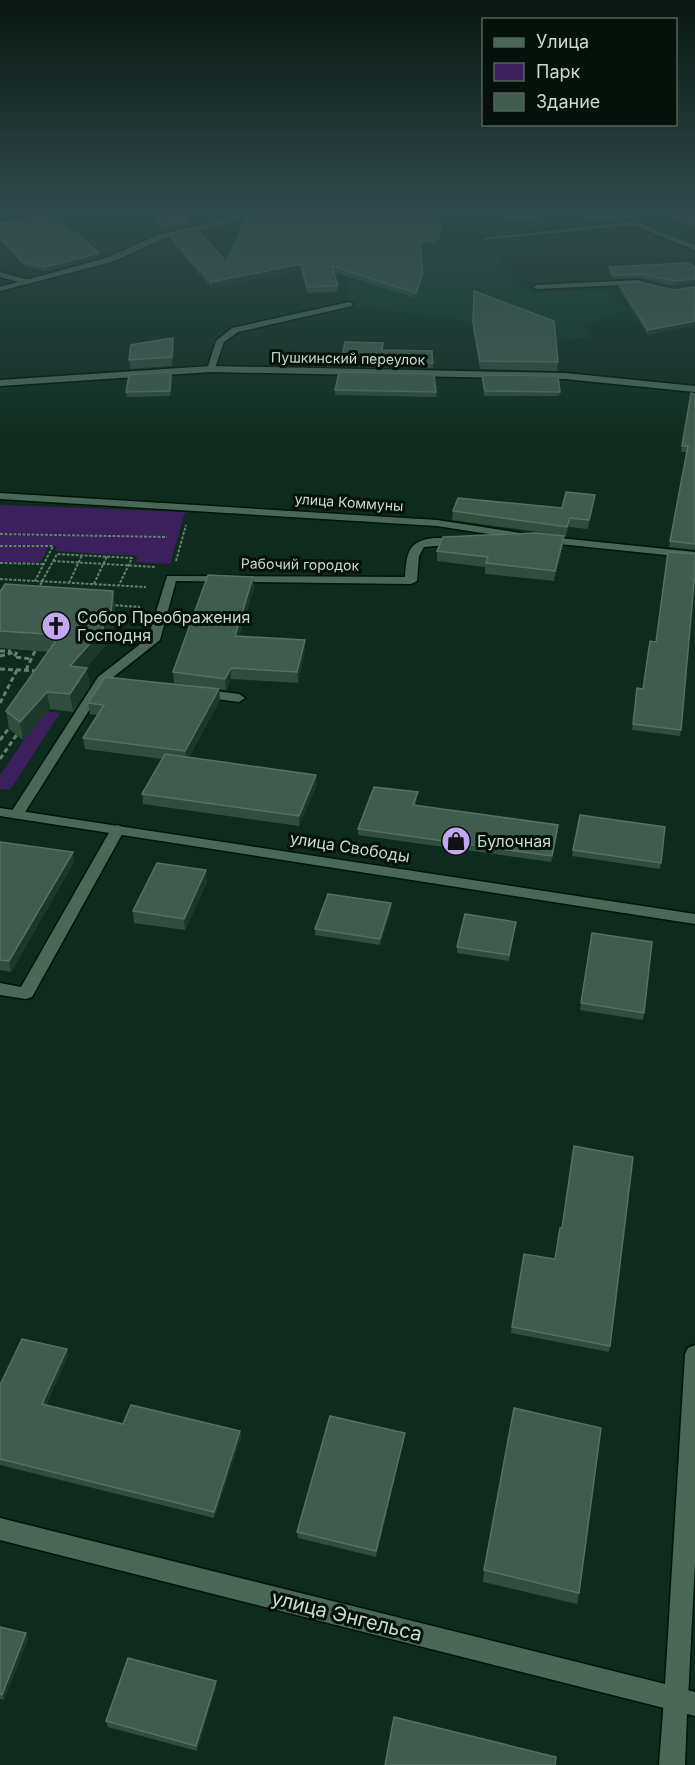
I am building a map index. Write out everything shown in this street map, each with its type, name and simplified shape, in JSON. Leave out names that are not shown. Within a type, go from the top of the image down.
[{"type":"street","points":[[211,369],[220,341],[235,330],[349,304]]},
{"type":"street","name":"Пушкинский переулок","points":[[0,383],[211,369],[565,376],[695,389]]},
{"type":"street","name":"улица Коммуны","points":[[0,496],[437,523],[540,539],[695,555]]},
{"type":"street","name":"Рабочий городок","points":[[171,578],[411,581],[412,552],[417,546],[428,542],[540,539]]},
{"type":"street","points":[[17,814],[102,680],[154,640],[171,578]]},
{"type":"street","points":[[102,680],[119,683]]},
{"type":"street","points":[[182,690],[239,698]]},
{"type":"street","name":"улица Свободы","points":[[0,812],[695,919]]},
{"type":"street","points":[[0,989],[26,993],[118,829]]},
{"type":"street","points":[[672,1765],[686,1701],[695,1354]]},
{"type":"street","name":"улица Энгельса","points":[[0,1528],[686,1701]]},
{"type":"path","points":[[171,578],[191,507]]},
{"type":"path","points":[[0,534],[167,537]]},
{"type":"path","points":[[0,546],[53,546],[35,580]]},
{"type":"path","points":[[33,597],[57,554],[132,558],[119,585]]},
{"type":"path","points":[[69,583],[82,555]]},
{"type":"path","points":[[94,584],[107,556]]},
{"type":"path","points":[[53,561],[158,567],[154,577]]},
{"type":"path","points":[[0,563],[44,564]]},
{"type":"path","points":[[0,579],[150,587],[146,597]]},
{"type":"path","points":[[110,605],[142,608],[139,616]]},
{"type":"path","points":[[0,651],[17,652]]},
{"type":"path","points":[[26,670],[35,651]]},
{"type":"path","points":[[17,652],[14,657],[32,659]]},
{"type":"path","points":[[0,656],[17,652]]},
{"type":"path","points":[[0,669],[48,671]]},
{"type":"path","points":[[0,703],[17,670]]},
{"type":"path","points":[[0,740],[13,721]]},
{"type":"path","points":[[0,759],[25,724]]},
{"type":"shaded area","points":[[348,292],[606,292],[628,310],[584,325],[591,337],[510,349],[466,321],[353,306],[346,302]]},
{"type":"green space","points":[[0,505],[185,512],[170,564],[135,562],[138,556],[55,551],[57,546],[0,545],[0,535],[169,536],[0,533]]},
{"type":"green space","points":[[0,547],[48,547],[41,562],[0,562]]},
{"type":"green space","points":[[44,711],[60,713],[10,790],[0,789],[0,775]]},
{"type":"building","points":[[474,292],[554,321],[558,362],[480,361],[473,322]]},
{"type":"building","points":[[625,292],[695,292],[695,321],[648,330]]},
{"type":"building","points":[[173,338],[172,357],[129,360],[131,345]]},
{"type":"building","points":[[345,342],[383,343],[382,350],[432,351],[433,363],[341,362]]},
{"type":"building","points":[[171,372],[170,391],[126,392],[129,375]]},
{"type":"building","points":[[339,372],[434,374],[436,392],[335,390]]},
{"type":"building","points":[[482,375],[558,376],[560,392],[485,391]]},
{"type":"building","points":[[691,393],[695,394],[695,544],[670,541],[688,446],[682,446]]},
{"type":"building","points":[[566,492],[595,495],[589,520],[570,518],[567,527],[453,511],[458,498],[562,508]]},
{"type":"building","points":[[536,533],[564,536],[555,571],[486,563],[488,557],[437,551],[443,537]]},
{"type":"building","points":[[668,552],[695,554],[681,730],[633,724],[637,688],[643,689],[650,641],[656,642]]},
{"type":"building","points":[[208,575],[253,577],[235,636],[305,640],[297,672],[231,668],[225,679],[173,672]]},
{"type":"building","points":[[5,584],[113,591],[111,614],[103,623],[103,629],[70,666],[87,668],[70,694],[47,692],[20,722],[6,711],[60,635],[0,631],[0,592]]},
{"type":"building","points":[[105,677],[219,689],[185,751],[83,738],[104,705],[88,703]]},
{"type":"building","points":[[165,754],[316,775],[299,816],[142,794]]},
{"type":"building","points":[[374,787],[418,792],[413,805],[558,825],[552,856],[358,829]]},
{"type":"building","points":[[580,815],[665,827],[661,863],[573,850]]},
{"type":"building","points":[[0,842],[73,852],[9,961],[0,960]]},
{"type":"building","points":[[157,863],[206,870],[184,919],[133,911]]},
{"type":"building","points":[[328,894],[391,903],[380,939],[315,929]]},
{"type":"building","points":[[465,914],[516,922],[509,955],[457,947]]},
{"type":"building","points":[[592,933],[652,942],[644,1013],[581,1003]]},
{"type":"building","points":[[574,1146],[633,1157],[610,1346],[512,1327],[524,1254],[555,1259]]},
{"type":"building","points":[[22,1339],[67,1349],[42,1404],[123,1424],[131,1405],[240,1431],[214,1512],[0,1459],[0,1385]]},
{"type":"building","points":[[514,1408],[601,1428],[579,1593],[484,1570]]},
{"type":"building","points":[[330,1416],[405,1433],[376,1551],[297,1532]]},
{"type":"building","points":[[0,1627],[26,1633],[2,1695],[0,1694]]},
{"type":"building","points":[[128,1658],[216,1681],[196,1746],[106,1721]]},
{"type":"building","points":[[394,1717],[556,1757],[555,1765],[385,1765]]},
{"type":"place","name":"Собор Преображения Господня","points":[[56,626]]},
{"type":"place","name":"Булочная","points":[[456,841]]}]
